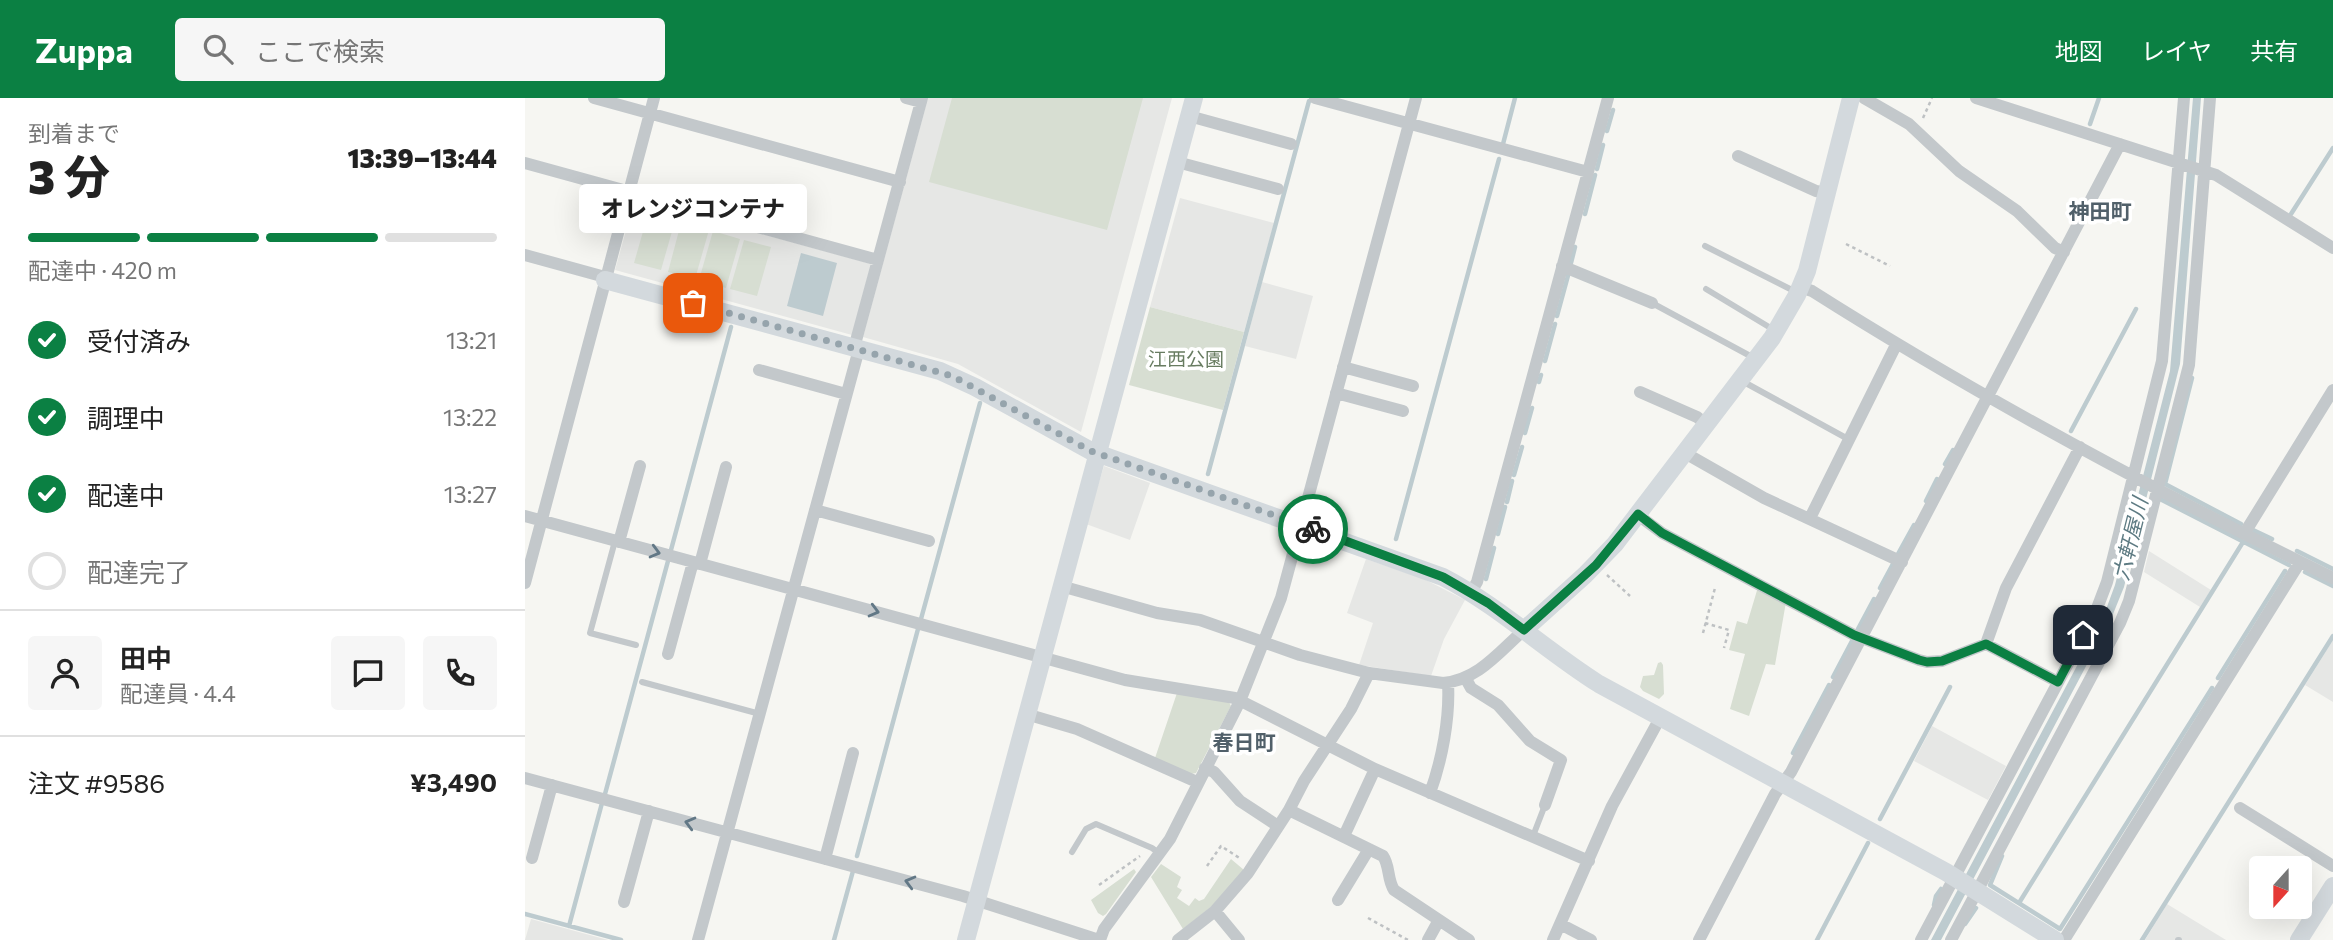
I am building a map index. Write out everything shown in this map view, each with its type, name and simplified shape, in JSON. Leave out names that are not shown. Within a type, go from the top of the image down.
[{"type":"street","points":[[594,98],[898,181]]},
{"type":"street","points":[[525,583],[654,98]]},
{"type":"street","points":[[966,940],[1194,98]]},
{"type":"street","points":[[1315,98],[1588,172]]},
{"type":"street","points":[[525,778],[976,900],[1100,940],[1104,929],[1155,850],[1170,839],[1240,701],[1265,643],[1281,598],[1416,98]]},
{"type":"street","points":[[1471,592],[1477,582],[1608,98]]},
{"type":"street","points":[[1061,586],[1200,621],[1369,673],[1448,682],[1466,679],[1476,673],[1596,565],[1685,453],[1776,331],[1799,290],[1814,247],[1851,98]]},
{"type":"street","points":[[1864,98],[1899,117],[1916,130],[1959,171],[2017,211],[2055,248],[2064,253]]},
{"type":"street","points":[[1976,98],[1990,100],[2216,175],[2333,248]]},
{"type":"street","points":[[1921,940],[1956,878],[2104,592],[2162,361],[2184,98]]},
{"type":"street","points":[[1951,940],[2125,612],[2189,365],[2203,171],[2212,98]]},
{"type":"street","points":[[698,940],[846,394],[916,100]]},
{"type":"street","points":[[1189,116],[1291,144]]},
{"type":"street","points":[[1699,940],[1791,772],[2120,144]]},
{"type":"street","points":[[1738,156],[1816,191],[1827,193]]},
{"type":"street","points":[[1177,162],[1278,189]]},
{"type":"street","points":[[525,163],[878,260]]},
{"type":"street","points":[[525,256],[940,372],[964,381],[1097,453],[1427,570],[1471,592],[1588,677],[1956,878],[2055,940]]},
{"type":"street","points":[[1562,266],[1652,303]]},
{"type":"street","points":[[1799,290],[1812,291],[1896,345],[2080,447],[2243,534],[2333,578]]},
{"type":"street","points":[[1810,518],[1896,345]]},
{"type":"street","points":[[1343,368],[1413,386]]},
{"type":"street","points":[[759,370],[846,394]]},
{"type":"street","points":[[2243,534],[2333,390]]},
{"type":"street","points":[[1640,392],[1697,417],[1706,424]]},
{"type":"street","points":[[1336,393],[1403,411]]},
{"type":"street","points":[[1986,644],[2006,588],[2080,447]]},
{"type":"street","points":[[1685,453],[1764,498],[1902,562]]},
{"type":"street","points":[[617,541],[640,466]]},
{"type":"street","points":[[668,654],[726,467]]},
{"type":"street","points":[[815,510],[929,541]]},
{"type":"street","points":[[1638,514],[1662,533],[1861,638],[1927,662],[1942,661],[1986,644],[2058,682]]},
{"type":"street","points":[[525,516],[1125,680],[1240,701],[1375,769],[1589,861]]},
{"type":"street","points":[[2064,940],[2300,562]]},
{"type":"street","points":[[1178,940],[1215,911],[1252,867],[1289,810],[1304,780],[1351,709],[1369,673]]},
{"type":"street","points":[[1466,679],[1471,688],[1498,705],[1530,741],[1561,760],[1545,805]]},
{"type":"street","points":[[1430,793],[1437,774],[1449,698],[1448,682]]},
{"type":"street","points":[[1026,714],[1077,729],[1197,782]]},
{"type":"street","points":[[1553,940],[1562,925],[1612,806],[1660,718]]},
{"type":"street","points":[[825,859],[853,753]]},
{"type":"street","points":[[1205,768],[1214,772],[1240,801],[1279,826]]},
{"type":"street","points":[[1344,836],[1375,769]]},
{"type":"street","points":[[532,858],[552,785]]},
{"type":"street","points":[[2241,808],[2333,866]]},
{"type":"street","points":[[1289,810],[1370,849],[1386,860],[1394,890],[1469,940]]},
{"type":"street","points":[[624,902],[649,811]]},
{"type":"street","points":[[1338,900],[1370,849]]},
{"type":"street","points":[[2299,940],[2333,886]]},
{"type":"street","points":[[1215,911],[1239,940]]},
{"type":"street","points":[[1428,940],[1439,920]]},
{"type":"street","points":[[1562,925],[1591,940]]},
{"type":"lane","points":[[1705,246],[1799,290]]},
{"type":"lane","points":[[1706,289],[1776,331]]},
{"type":"lane","points":[[1652,303],[1756,359]]},
{"type":"lane","points":[[1741,379],[1848,439]]},
{"type":"lane","points":[[617,541],[590,633],[636,645]]},
{"type":"lane","points":[[642,682],[759,714]]},
{"type":"lane","points":[[1533,837],[1545,805]]},
{"type":"lane","points":[[1072,852],[1086,830],[1095,824],[1155,850]]},
{"type":"path","points":[[1916,130],[1932,98]]},
{"type":"path","points":[[1846,244],[1890,266]]},
{"type":"path","points":[[1596,565],[1630,596]]},
{"type":"path","points":[[1703,633],[1715,588]]},
{"type":"path","points":[[1705,624],[1729,630],[1724,648]]},
{"type":"path","points":[[1207,866],[1221,846],[1252,867]]},
{"type":"path","points":[[1099,885],[1155,850]]},
{"type":"path","points":[[1368,918],[1408,940]]},
{"type":"shaded area","points":[[928,98],[1172,98],[1081,432],[958,364],[863,337]]},
{"type":"shaded area","points":[[1180,198],[1274,223],[1244,332],[1150,307]]},
{"type":"shaded area","points":[[638,200],[871,264],[852,335],[615,270],[634,202]]},
{"type":"shaded area","points":[[1262,282],[1313,296],[1296,359],[1245,346]]},
{"type":"shaded area","points":[[1104,466],[1150,483],[1130,540],[1086,524]]},
{"type":"shaded area","points":[[2149,551],[2211,590],[2200,607],[2144,572]]},
{"type":"shaded area","points":[[1366,559],[1424,579],[1465,600],[1444,639],[1431,676],[1359,665],[1373,623],[1347,613]]},
{"type":"shaded area","points":[[2333,640],[2333,702],[2305,685]]},
{"type":"shaded area","points":[[1932,726],[2006,766],[1988,800],[1914,761]]},
{"type":"shaded area","points":[[2167,904],[2226,940],[2145,940]]},
{"type":"shaded area","points":[[531,919],[608,940],[525,940]]},
{"type":"green space","points":[[952,98],[1143,98],[1107,230],[929,182]]},
{"type":"green space","points":[[648,214],[675,221],[661,270],[634,263]]},
{"type":"green space","points":[[681,223],[709,230],[695,279],[668,272]]},
{"type":"green space","points":[[713,231],[740,239],[726,288],[699,280]]},
{"type":"green space","points":[[744,240],[771,247],[757,296],[730,289]]},
{"type":"green space","name":"江西公園","points":[[1150,307],[1244,332],[1223,410],[1129,385]]},
{"type":"green space","points":[[1758,587],[1786,602],[1775,665],[1766,664],[1749,716],[1730,709],[1745,654],[1729,650],[1737,621],[1747,624]]},
{"type":"green space","points":[[1661,662],[1664,694],[1659,699],[1640,687],[1643,676],[1654,675],[1658,663]]},
{"type":"green space","points":[[1177,693],[1229,702],[1231,706],[1196,773],[1191,774],[1155,758]]},
{"type":"green space","points":[[1231,859],[1244,870],[1212,906],[1183,929],[1151,877],[1161,864],[1181,877],[1177,887],[1182,890],[1177,898],[1189,906],[1195,898],[1199,901],[1204,899]]},
{"type":"green space","points":[[1134,869],[1136,872],[1106,914],[1103,916],[1098,913],[1091,900]]},
{"type":"water","name":"六軒屋川","points":[[2193,98],[2201,98],[2180,364],[2124,587],[2111,619],[1941,940],[1931,940],[2104,615],[2115,585],[2170,371]]},
{"type":"water","points":[[801,253],[837,263],[823,316],[787,306]]},
{"type":"waterway","points":[[1503,144],[1515,98]]},
{"type":"waterway","points":[[2090,124],[2099,98]]},
{"type":"waterway","points":[[1208,474],[1309,101]]},
{"type":"waterway","points":[[1607,131],[1613,110]]},
{"type":"waterway","points":[[1597,169],[1603,145]]},
{"type":"waterway","points":[[2291,214],[2333,148]]},
{"type":"waterway","points":[[1396,539],[1499,159]]},
{"type":"waterway","points":[[1585,214],[1595,175]]},
{"type":"waterway","points":[[1571,263],[1575,247]]},
{"type":"waterway","points":[[1557,316],[1569,272]]},
{"type":"waterway","points":[[2071,431],[2136,309]]},
{"type":"waterway","points":[[1545,361],[1555,324]]},
{"type":"waterway","points":[[671,550],[731,327]]},
{"type":"waterway","points":[[1539,382],[1541,375]]},
{"type":"waterway","points":[[2192,378],[2165,484],[2241,524]]},
{"type":"waterway","points":[[921,619],[980,403]]},
{"type":"waterway","points":[[1525,433],[1532,408]]},
{"type":"waterway","points":[[1514,475],[1522,447]]},
{"type":"waterway","points":[[1945,464],[1953,450]]},
{"type":"waterway","points":[[1926,501],[1937,479]]},
{"type":"waterway","points":[[1507,502],[1512,481]]},
{"type":"waterway","name":"六軒屋川","points":[[2160,499],[2289,565]]},
{"type":"waterway","points":[[1498,534],[1505,507]]},
{"type":"waterway","points":[[1898,554],[1914,525]]},
{"type":"waterway","points":[[2253,530],[2272,539]]},
{"type":"waterway","points":[[2019,903],[2243,542]]},
{"type":"waterway","points":[[1486,579],[1494,548]]},
{"type":"waterway","points":[[2297,551],[2333,569]]},
{"type":"waterway","points":[[605,794],[668,561]]},
{"type":"waterway","points":[[1880,588],[1894,562]]},
{"type":"waterway","points":[[2218,678],[2285,571]]},
{"type":"waterway","points":[[2305,572],[2333,586]]},
{"type":"waterway","points":[[1858,629],[1874,599]]},
{"type":"waterway","points":[[857,856],[918,629]]},
{"type":"waterway","points":[[2142,940],[2333,636]]},
{"type":"waterway","points":[[1833,677],[1852,641]]},
{"type":"waterway","points":[[1793,753],[1829,685]]},
{"type":"waterway","points":[[1880,819],[1950,687]]},
{"type":"waterway","points":[[2002,856],[1990,885],[2060,929],[2212,688]]},
{"type":"waterway","points":[[569,926],[602,803]]},
{"type":"waterway","points":[[1817,940],[1868,843]]},
{"type":"waterway","points":[[834,940],[853,871]]},
{"type":"waterway","points":[[1934,905],[1941,889]]},
{"type":"waterway","points":[[1965,924],[1976,908]]},
{"type":"waterway","points":[[525,914],[621,940]]},
{"type":"way so far","points":[[693,303],[952,376],[1091,451],[1313,529]]},
{"type":"place","name":"オレンジコンテナ","points":[[693,303]]},
{"type":"district","name":"神田町","points":[[2100,212]]},
{"type":"district","name":"春日町","points":[[1244,743]]},
{"type":"route","points":[[1313,529],[1443,577],[1488,603],[1524,630],[1596,565],[1638,514],[1662,533],[1854,635],[1927,662],[1942,661],[1986,644],[2058,682],[2083,635]]}]
